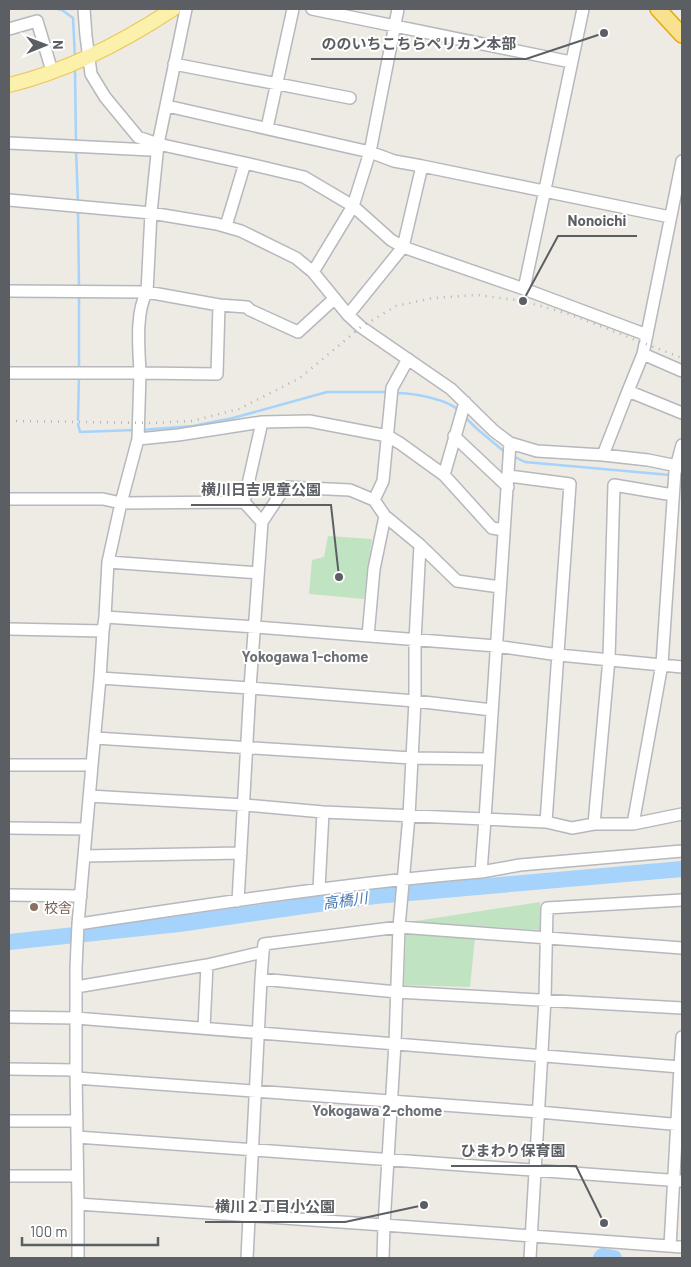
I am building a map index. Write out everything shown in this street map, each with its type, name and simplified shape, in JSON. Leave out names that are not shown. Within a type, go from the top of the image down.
[{"type":"highway","points":[[658,9],[682,36]]},
{"type":"main road","points":[[9,85],[79,60],[137,32],[173,9]]},
{"type":"street","points":[[84,9],[79,60],[91,74],[105,97],[138,137],[158,144],[304,177],[353,206],[391,240],[403,247],[524,289],[647,335]]},
{"type":"street","points":[[78,1258],[76,968],[80,896],[95,738],[108,562],[138,433],[139,330],[143,300],[147,292],[151,213],[158,144],[186,9]]},
{"type":"street","points":[[267,128],[293,9]]},
{"type":"street","points":[[312,9],[571,62]]},
{"type":"street","points":[[313,272],[353,206],[370,152],[398,9]]},
{"type":"street","points":[[524,289],[583,9]]},
{"type":"street","points":[[9,29],[37,21],[52,71]]},
{"type":"street","points":[[174,64],[350,98]]},
{"type":"street","points":[[166,106],[370,152],[394,161],[670,218]]},
{"type":"street","points":[[9,143],[151,150],[158,144]]},
{"type":"street","points":[[603,455],[643,354],[682,161]]},
{"type":"street","points":[[226,226],[245,163]]},
{"type":"street","points":[[348,315],[403,247],[422,166]]},
{"type":"street","points":[[9,200],[151,213],[226,226],[241,231],[296,258],[313,272],[348,315],[451,389],[464,404],[494,431],[510,450],[481,872]]},
{"type":"street","points":[[9,291],[147,292],[219,305],[247,307],[298,332],[334,299]]},
{"type":"street","points":[[9,373],[217,374],[219,305]]},
{"type":"street","points":[[643,354],[682,371]]},
{"type":"street","points":[[374,500],[383,482],[392,392],[408,359]]},
{"type":"street","points":[[628,391],[682,413]]},
{"type":"street","points":[[444,475],[464,404]]},
{"type":"street","points":[[138,433],[178,436],[262,422],[309,421],[388,436],[444,475],[492,528],[504,530]]},
{"type":"street","points":[[244,502],[262,422]]},
{"type":"street","points":[[454,436],[508,482],[570,484],[546,822]]},
{"type":"street","points":[[633,824],[662,664],[673,494],[682,445]]},
{"type":"street","points":[[510,450],[603,455],[677,471]]},
{"type":"street","points":[[594,824],[609,660],[614,485],[673,494]]},
{"type":"street","points":[[238,901],[262,522],[285,488],[350,490],[374,500],[385,516],[420,545],[457,581],[500,587]]},
{"type":"street","points":[[9,499],[103,499],[121,503],[244,502],[262,522]]},
{"type":"street","points":[[368,636],[374,569],[385,516]]},
{"type":"street","points":[[383,1258],[390,1102],[395,1043],[399,923],[409,816],[415,701],[415,641],[420,545]]},
{"type":"street","points":[[108,562],[258,573]]},
{"type":"street","points":[[105,617],[496,646],[559,655],[682,667]]},
{"type":"street","points":[[9,629],[103,631]]},
{"type":"street","points":[[100,678],[415,701],[492,710]]},
{"type":"street","points":[[95,738],[411,758],[488,759]]},
{"type":"street","points":[[9,764],[92,765]]},
{"type":"street","points":[[89,796],[245,805],[323,812],[546,822],[572,828],[594,824],[633,824],[682,814]]},
{"type":"street","points":[[319,889],[323,812]]},
{"type":"street","points":[[9,828],[86,829]]},
{"type":"street","points":[[78,924],[402,878],[481,872],[520,865],[682,851]]},
{"type":"street","points":[[84,856],[241,853]]},
{"type":"street","points":[[9,895],[80,896]]},
{"type":"street","points":[[530,1258],[545,999],[547,908],[682,900]]},
{"type":"street","points":[[247,1258],[257,1032],[264,944],[399,923],[682,948]]},
{"type":"street","points":[[76,987],[207,965],[262,952]]},
{"type":"street","points":[[204,1028],[207,965]]},
{"type":"street","points":[[261,979],[397,992],[682,1008]]},
{"type":"street","points":[[9,1017],[76,1018],[681,1068]]},
{"type":"street","points":[[670,1246],[678,1181],[682,1036]]},
{"type":"street","points":[[9,1069],[255,1092],[539,1112],[679,1125]]},
{"type":"street","points":[[9,1121],[77,1121]]},
{"type":"street","points":[[77,1137],[678,1181]]},
{"type":"street","points":[[9,1176],[77,1176]]},
{"type":"street","points":[[78,1204],[682,1247]]},
{"type":"green space","points":[[328,536],[372,539],[364,599],[309,594],[312,560],[324,557]]},
{"type":"green space","points":[[540,902],[541,930],[409,922]]},
{"type":"green space","points":[[406,933],[475,938],[470,987],[404,985]]},
{"type":"waterway","points":[[58,9],[73,18],[75,58]]},
{"type":"waterway","points":[[75,69],[76,143]]},
{"type":"waterway","points":[[76,149],[78,203]]},
{"type":"waterway","points":[[78,209],[79,288]]},
{"type":"waterway","points":[[79,294],[79,368]]},
{"type":"waterway","points":[[78,420],[79,376]]},
{"type":"waterway","points":[[141,430],[193,426],[233,418],[327,392],[388,392]]},
{"type":"waterway","points":[[396,393],[439,400],[459,411]]},
{"type":"waterway","points":[[465,417],[506,453]]},
{"type":"waterway","points":[[78,424],[80,432],[135,430]]},
{"type":"waterway","points":[[513,456],[525,462],[670,475]]},
{"type":"waterway","name":"高橋川","points":[[9,942],[179,924],[375,896],[682,869]]},
{"type":"waterway","points":[[601,1258],[603,1256],[614,1258]]},
{"type":"railway","points":[[9,421],[152,423],[192,421],[239,409],[300,378],[361,327],[396,306],[433,298],[478,295],[523,301],[569,314],[682,358]]},
{"type":"place","name":"ののいちこちらペリカン本部","points":[[604,33]]},
{"type":"place","name":"Nonoichi","points":[[523,301]]},
{"type":"place","name":"横川日吉児童公園","points":[[339,577]]},
{"type":"place","name":"校舎","points":[[34,907]]},
{"type":"place","name":"横川２丁目小公園","points":[[424,1205]]},
{"type":"place","name":"ひまわり保育園","points":[[604,1223]]},
{"type":"district","name":"Yokogawa 1-chome","points":[[305,656]]},
{"type":"district","name":"Yokogawa 2-chome","points":[[377,1110]]}]
